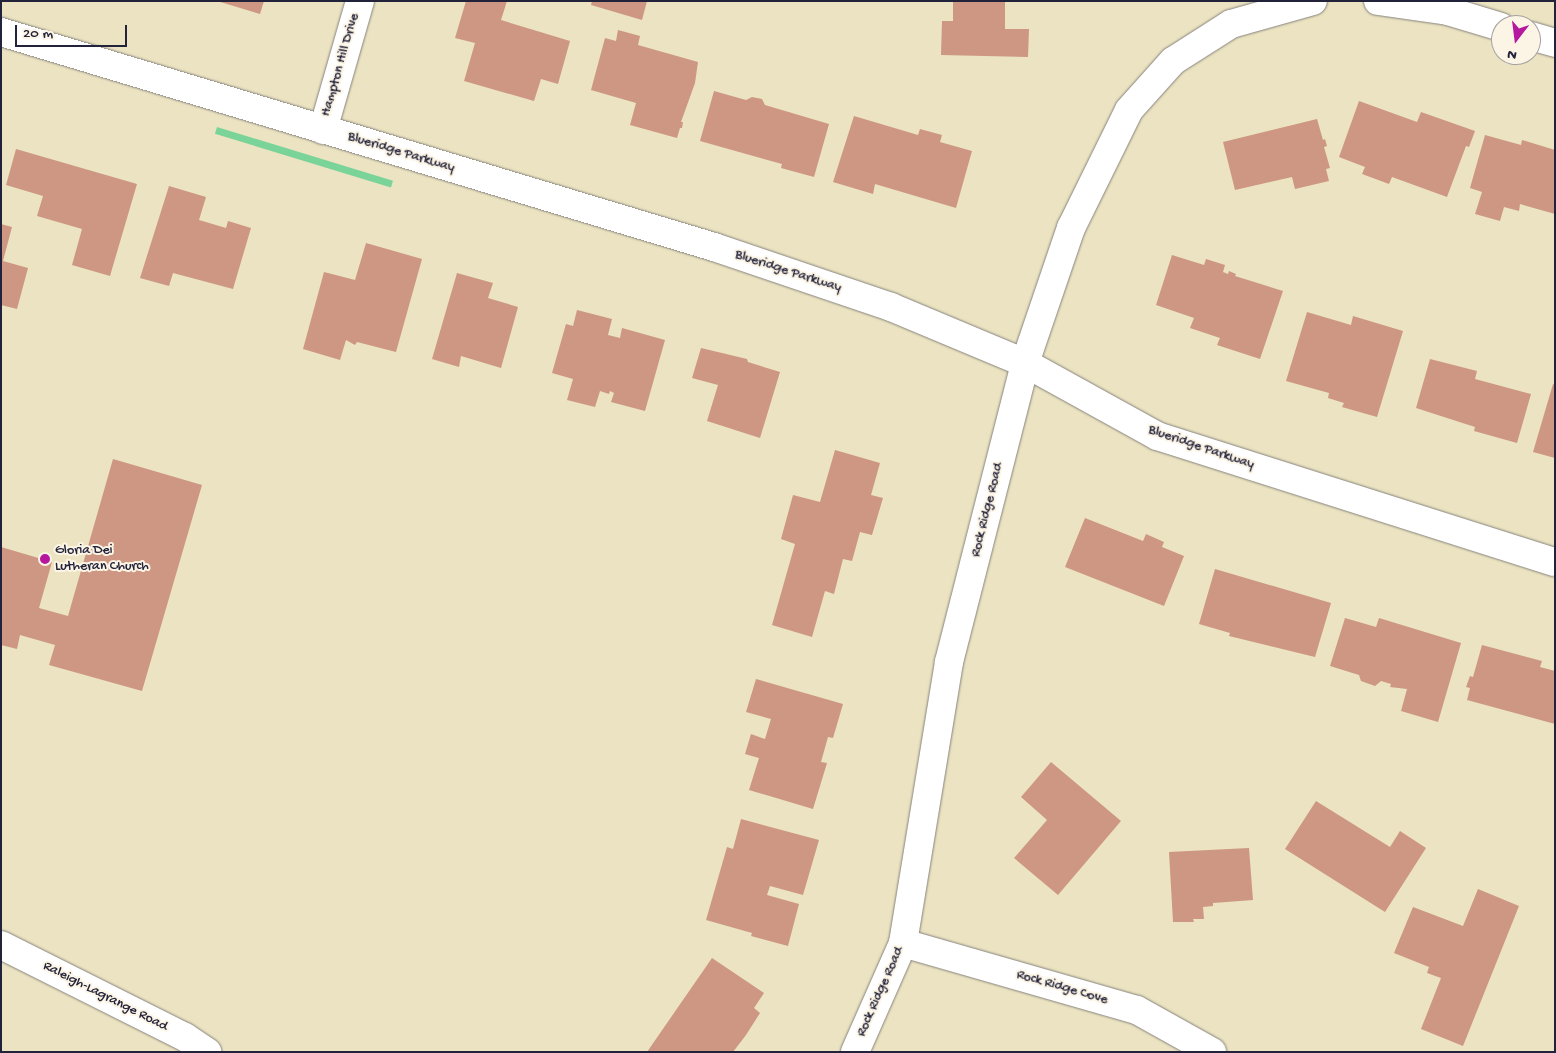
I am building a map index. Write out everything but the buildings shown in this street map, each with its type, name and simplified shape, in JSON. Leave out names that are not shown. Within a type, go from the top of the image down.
[{"type":"street","name":"Hampton Hill Drive","points":[[323,130],[360,1]]},
{"type":"street","name":"Rock Ridge Road","points":[[855,1052],[904,943],[950,662],[1025,362],[1071,228],[1129,110],[1173,61],[1231,24],[1313,1]]},
{"type":"street","points":[[1378,1],[1448,11],[1491,24]]},
{"type":"street","name":"Blueridge Parkway","points":[[1,32],[742,257],[891,307],[1025,362],[1157,436],[1555,562]]},
{"type":"street","points":[[1541,39],[1555,43]]},
{"type":"street","name":"Rock Ridge Cove","points":[[904,943],[1137,1010],[1212,1052]]},
{"type":"street","name":"Raleigh-Lagrange Road","points":[[1,945],[185,1037],[207,1052]]},
{"type":"green space","points":[[217,127],[393,181],[391,187],[215,134]]},
{"type":"place","name":"Gloria Dei Lutheran Church","points":[[45,559]]}]
